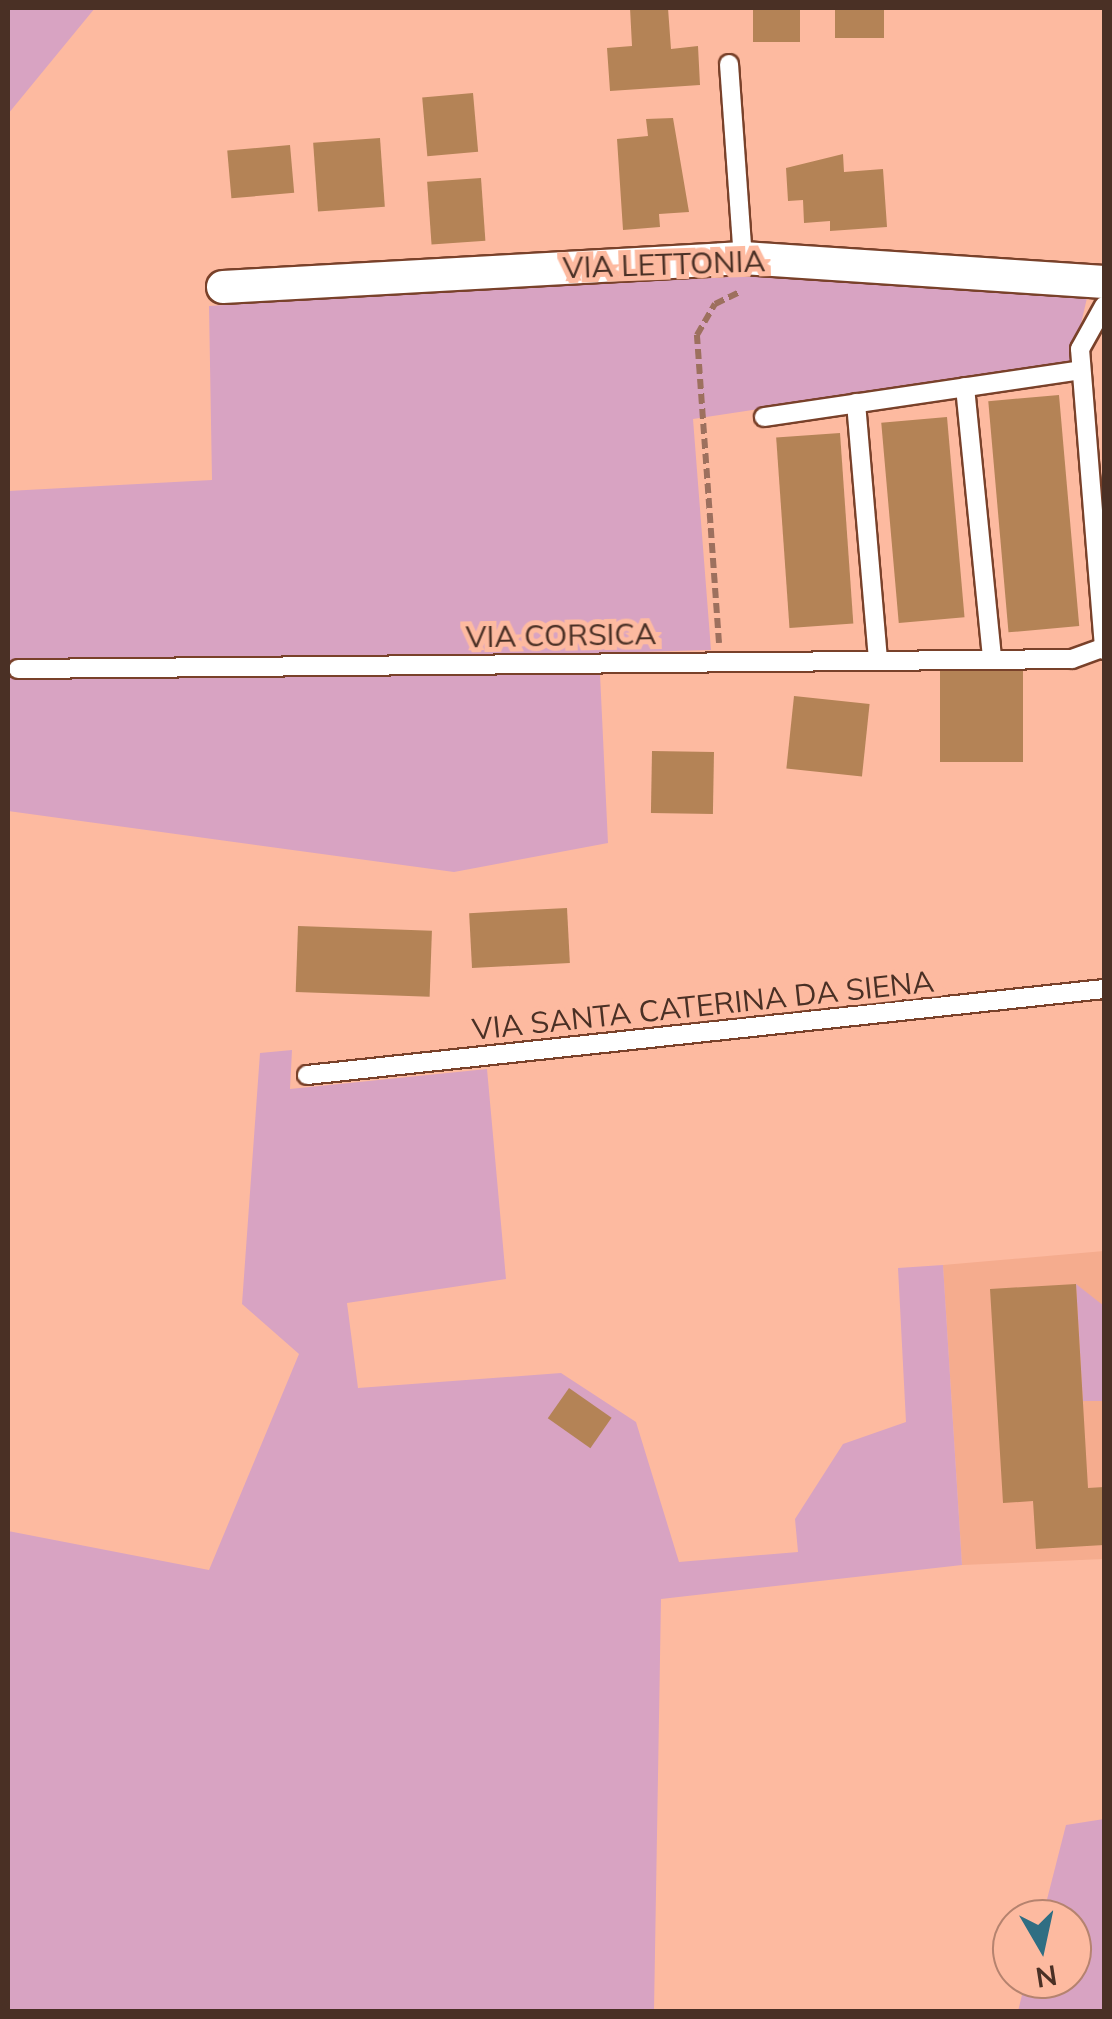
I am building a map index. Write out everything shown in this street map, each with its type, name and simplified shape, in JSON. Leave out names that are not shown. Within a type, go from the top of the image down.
[{"type":"street","name":"VIA LETTONIA","points":[[223,287],[750,271],[1104,282]]},
{"type":"lane","points":[[729,64],[750,271]]},
{"type":"lane","points":[[1104,306],[1092,316],[1081,370],[1104,649]]},
{"type":"lane","points":[[764,416],[1081,370]]},
{"type":"lane","points":[[965,387],[992,656]]},
{"type":"lane","points":[[856,403],[878,659]]},
{"type":"lane","name":"VIA CORSICA","points":[[18,669],[992,656],[1072,659],[1104,649]]},
{"type":"lane","name":"VIA SANTA CATERINA DA SIENA","points":[[307,1075],[1104,989]]},
{"type":"path","points":[[721,659],[698,335],[714,304],[750,271]]},
{"type":"shaded area","points":[[8,8],[95,8],[8,114]]},
{"type":"shaded area","points":[[743,273],[1087,298],[1072,362],[693,419],[711,650],[599,653],[608,843],[454,872],[8,811],[8,491],[212,480],[209,306]]},
{"type":"shaded area","points":[[292,1050],[290,1089],[487,1069],[506,1279],[347,1303],[358,1388],[561,1373],[636,1422],[679,1562],[798,1552],[795,1519],[843,1444],[906,1422],[898,1268],[943,1265],[962,1565],[661,1599],[654,2011],[8,2011],[8,1531],[209,1570],[299,1354],[242,1304],[260,1053]]},
{"type":"shaded area","points":[[1104,1251],[1104,1559],[962,1565],[943,1265]]},
{"type":"shaded area","points":[[1076,1284],[1104,1306],[1104,1401],[1083,1401]]},
{"type":"shaded area","points":[[1104,1819],[1104,2011],[1018,2011],[1021,1999],[1092,1999],[1092,1899],[1047,1899],[1066,1825]]},
{"type":"building","points":[[630,8],[668,8],[671,49],[698,46],[700,85],[610,91],[607,48],[632,46]]},
{"type":"building","points":[[753,8],[800,8],[800,42],[753,42]]},
{"type":"building","points":[[835,8],[884,8],[884,38],[835,38]]},
{"type":"building","points":[[473,93],[478,152],[427,156],[422,97]]},
{"type":"building","points":[[673,118],[689,212],[659,214],[660,227],[623,230],[617,139],[648,136],[646,119]]},
{"type":"building","points":[[380,138],[385,207],[318,212],[313,143]]},
{"type":"building","points":[[290,145],[294,193],[231,198],[227,150]]},
{"type":"building","points":[[843,154],[844,172],[883,169],[887,227],[830,231],[830,221],[804,223],[803,200],[788,201],[786,168]]},
{"type":"building","points":[[481,178],[485,241],[432,245],[427,182]]},
{"type":"building","points":[[1059,395],[1079,626],[1008,632],[988,401]]},
{"type":"building","points":[[947,417],[965,617],[899,623],[881,423]]},
{"type":"building","points":[[840,433],[853,624],[789,628],[776,437]]},
{"type":"building","points":[[940,666],[1023,666],[1023,762],[940,762]]},
{"type":"building","points":[[794,696],[870,704],[862,777],[786,769]]},
{"type":"building","points":[[652,751],[714,752],[713,814],[651,813]]},
{"type":"building","points":[[567,908],[570,963],[472,968],[469,913]]},
{"type":"building","points":[[298,926],[432,931],[430,997],[296,992]]},
{"type":"building","points":[[1076,1284],[1088,1488],[1104,1487],[1104,1545],[1036,1549],[1033,1501],[1003,1503],[990,1289]]},
{"type":"building","points":[[569,1388],[612,1418],[590,1448],[548,1418]]}]
